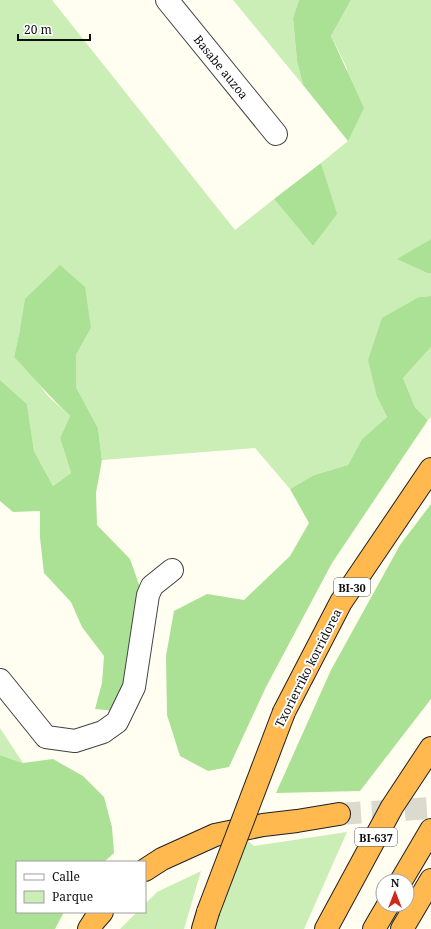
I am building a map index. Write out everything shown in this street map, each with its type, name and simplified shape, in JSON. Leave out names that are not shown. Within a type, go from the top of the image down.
[{"type":"highway","name":"Txorierriko korridorea","points":[[205,921],[284,712],[342,602],[431,469]]},
{"type":"highway","name":"BI-637","points":[[326,929],[392,807],[431,748]]},
{"type":"highway","points":[[146,869],[162,859],[215,835],[263,825],[339,814]]},
{"type":"highway","points":[[406,873],[431,830]]},
{"type":"highway","points":[[402,929],[431,880]]},
{"type":"highway","points":[[89,929],[101,913]]},
{"type":"highway","points":[[374,929],[383,913]]},
{"type":"street","name":"Basabe auzoa","points":[[167,0],[276,134]]},
{"type":"street","points":[[0,680],[46,737],[75,741],[103,732],[117,722],[134,687],[148,594],[152,586],[172,570]]},
{"type":"green space","points":[[0,0],[52,0],[235,230],[274,199],[313,246],[336,214],[321,163],[348,141],[347,68],[331,36],[351,0],[431,0],[431,239],[398,259],[427,273],[431,273],[431,296],[419,297],[377,397],[387,417],[362,439],[348,465],[314,475],[290,489],[255,448],[102,460],[98,428],[76,387],[76,355],[91,328],[20,330],[14,357],[34,378],[48,396],[70,416],[60,438],[71,473],[53,486],[34,451],[27,404],[0,380]]},
{"type":"green space","points":[[233,0],[299,0],[293,18],[297,61],[303,85]]},
{"type":"green space","points":[[299,0],[351,0],[331,36],[364,108],[348,141],[303,85],[297,61],[293,18]]},
{"type":"green space","points":[[321,163],[337,214],[313,246],[274,199]]},
{"type":"green space","points":[[431,239],[431,273],[427,273],[397,259]]},
{"type":"green space","points":[[60,265],[85,287],[91,328],[76,355],[76,387],[98,428],[102,460],[96,493],[97,525],[130,559],[141,590],[135,671],[116,711],[95,709],[102,683],[104,656],[82,627],[71,602],[44,573],[40,538],[40,511],[13,512],[0,501],[0,380],[27,404],[34,451],[53,486],[71,473],[60,438],[70,416],[14,357],[25,299]]},
{"type":"green space","points":[[431,296],[431,347],[403,378],[415,407],[428,420],[332,563],[266,687],[229,767],[208,771],[180,756],[167,715],[166,656],[174,611],[207,594],[244,600],[290,556],[309,523],[290,489],[314,475],[348,465],[362,439],[387,417],[377,397],[368,360],[382,318],[419,297]]},
{"type":"green space","points":[[431,347],[431,417],[428,420],[415,407],[403,378]]},
{"type":"green space","points":[[431,504],[431,699],[360,791],[276,793],[331,670],[400,545]]},
{"type":"green space","points":[[0,728],[23,763],[0,755]]},
{"type":"green space","points":[[0,755],[23,763],[53,759],[83,776],[104,797],[112,827],[114,853],[105,861],[16,861],[16,913],[63,913],[55,929],[0,929]]},
{"type":"green space","points":[[237,832],[254,846],[347,832],[304,929],[210,929]]},
{"type":"green space","points":[[201,871],[184,929],[120,929],[136,913],[146,913],[146,903],[157,892]]},
{"type":"tunnel","points":[[339,814],[431,808]]}]
